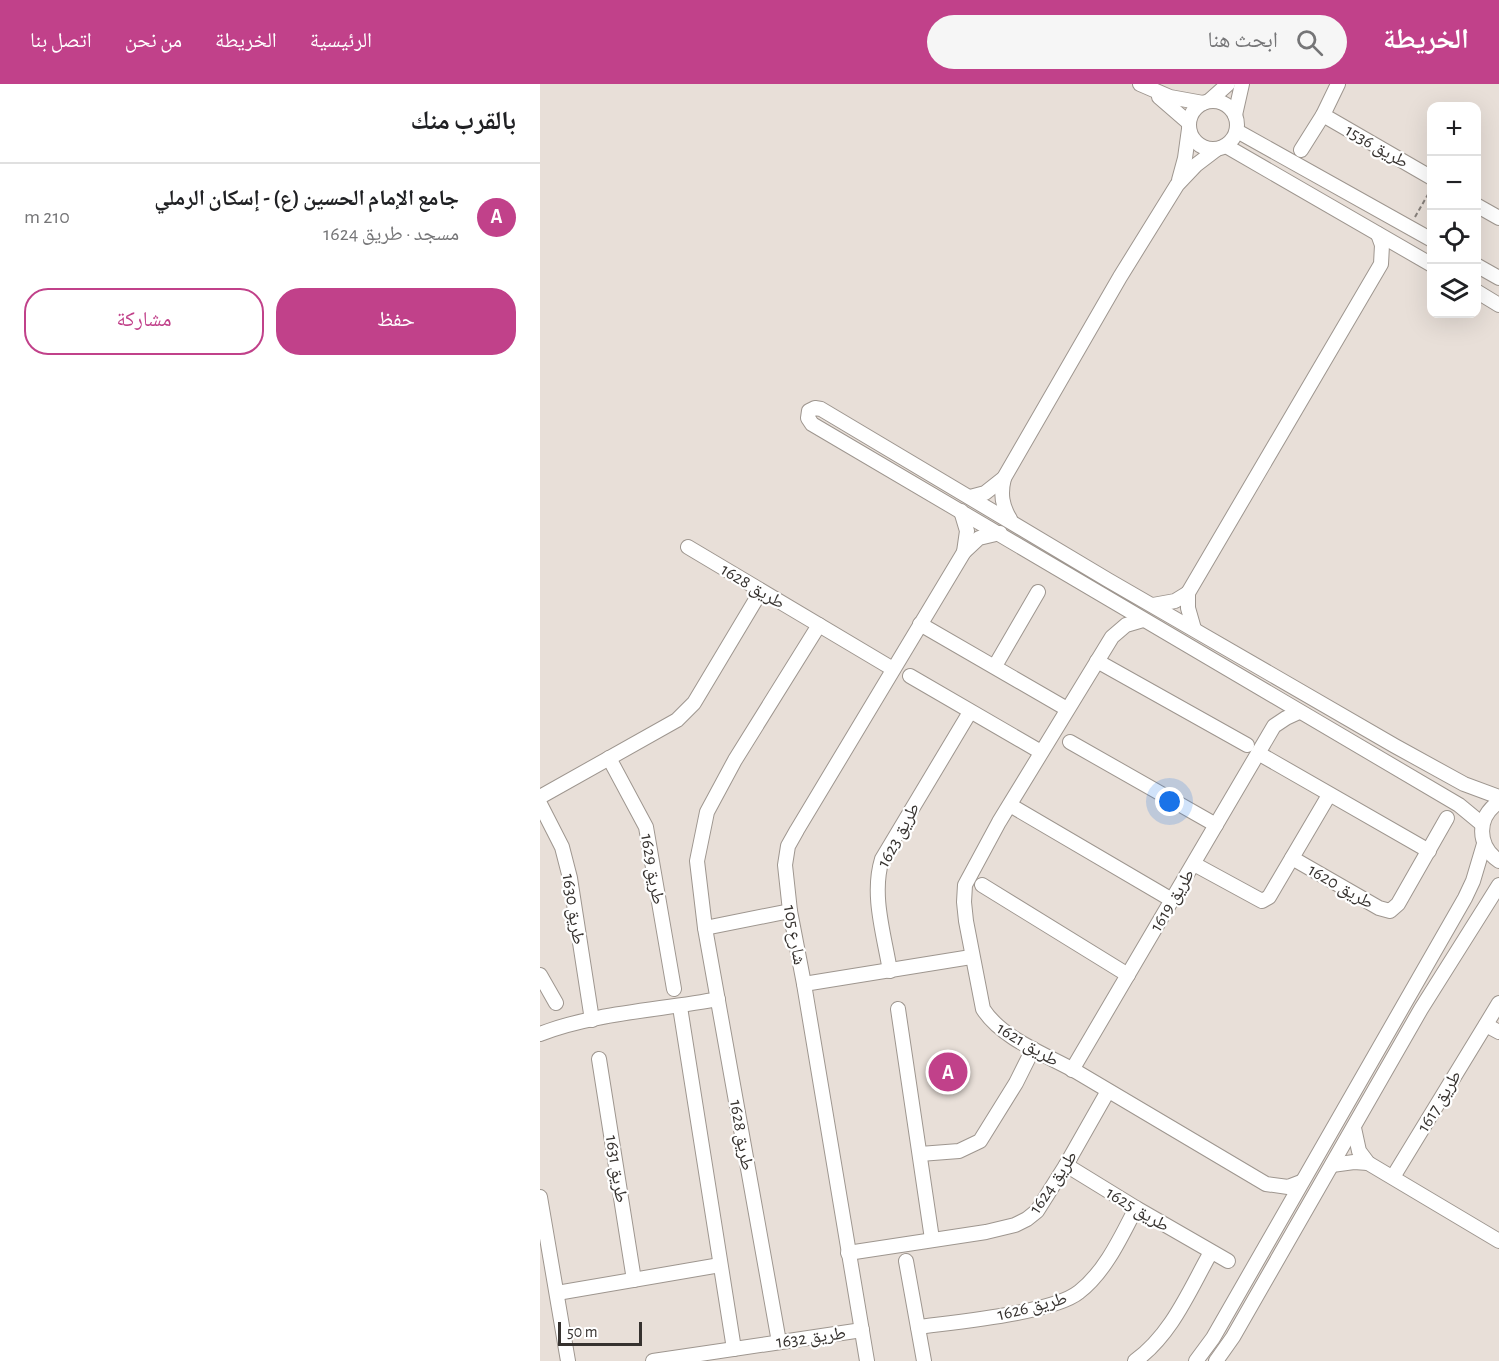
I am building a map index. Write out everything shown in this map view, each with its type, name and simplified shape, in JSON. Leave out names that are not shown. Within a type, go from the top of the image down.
[{"type":"street","points":[[1236,116],[1222,103],[1170,97],[1140,84],[1165,102],[1189,126],[1191,135],[1199,145],[1205,148],[1222,148],[1429,264]]},
{"type":"street","points":[[1177,185],[1194,111],[1228,84]]},
{"type":"street","points":[[1011,520],[1003,505],[1004,478],[1120,277],[1177,185],[1196,165],[1233,140],[1237,131],[1236,116],[1242,84]]},
{"type":"street","points":[[1301,150],[1323,115],[1338,84]]},
{"type":"street","name":"طريق 1536","points":[[1323,115],[1427,176]]},
{"type":"street","points":[[1237,131],[1427,238]]},
{"type":"street","points":[[1481,208],[1499,218]]},
{"type":"street","points":[[1378,234],[1382,245],[1381,264]]},
{"type":"street","points":[[1153,605],[1175,601],[1188,593],[1381,264],[1398,253],[1408,251]]},
{"type":"street","points":[[1481,268],[1499,278]]},
{"type":"street","points":[[1481,294],[1499,305]]},
{"type":"street","points":[[1482,824],[1459,805],[812,424],[808,418],[809,411],[815,408],[821,409],[1194,629],[1464,784],[1499,797]]},
{"type":"street","points":[[970,497],[992,489],[1004,478]]},
{"type":"street","points":[[961,511],[967,531],[964,552]]},
{"type":"street","name":"شارع 105","points":[[867,1361],[790,911],[785,865],[788,846],[964,552],[979,538],[1000,533]]},
{"type":"street","name":"طريق 1628","points":[[688,547],[893,669]]},
{"type":"street","points":[[540,797],[678,720],[694,703],[761,591]]},
{"type":"street","points":[[994,666],[1038,592]]},
{"type":"street","points":[[1188,593],[1188,608],[1194,629]]},
{"type":"street","name":"طريق 1621","points":[[1112,601],[1116,619],[1112,637]]},
{"type":"street","name":"طريق 1621","points":[[1143,620],[1126,625],[1112,637],[1041,752],[965,885],[964,902],[971,957],[983,1009],[991,1021],[1033,1049],[1266,1184],[1279,1200],[1284,1212]]},
{"type":"street","points":[[920,624],[1067,709]]},
{"type":"street","name":"طريق 1628","points":[[779,1342],[705,928],[697,861],[707,812],[735,760],[819,625]]},
{"type":"street","points":[[1097,661],[1429,851]]},
{"type":"street","points":[[910,676],[1041,752]]},
{"type":"street","points":[[1275,698],[1275,726]]},
{"type":"street","name":"طريق 1623","points":[[890,971],[877,890],[882,859],[970,711]]},
{"type":"street","name":"طريق 1619","points":[[1072,1070],[1216,825],[1253,749],[1275,726],[1299,712]]},
{"type":"street","points":[[1070,742],[1216,825]]},
{"type":"street","name":"طريق 1629","points":[[609,758],[646,827],[674,989]]},
{"type":"street","name":"طريق 1620","points":[[1194,864],[1262,901],[1269,897],[1329,795]]},
{"type":"street","points":[[1499,802],[1487,812],[1481,834],[1489,853],[1499,861]]},
{"type":"street","name":"طريق 1630","points":[[540,804],[562,847],[570,878],[591,1020]]},
{"type":"street","points":[[1010,805],[1172,900]]},
{"type":"street","name":"طريق 1620","points":[[1293,858],[1379,908],[1390,911],[1398,904],[1447,818]]},
{"type":"street","points":[[1196,1361],[1212,1338],[1465,898],[1473,881],[1484,844]]},
{"type":"street","points":[[982,885],[1128,975]]},
{"type":"street","points":[[1216,1361],[1233,1337],[1421,1009],[1499,885]]},
{"type":"street","points":[[705,928],[790,911]]},
{"type":"street","points":[[804,984],[971,957]]},
{"type":"street","points":[[540,975],[556,1003]]},
{"type":"street","points":[[540,1034],[561,1026],[591,1020],[718,999]]},
{"type":"street","name":"طريق 1617","points":[[1393,1177],[1499,1003]]},
{"type":"street","points":[[680,1007],[734,1348]]},
{"type":"street","points":[[898,1009],[932,1239]]},
{"type":"street","points":[[1486,1025],[1499,1032]]},
{"type":"street","points":[[920,1154],[959,1151],[980,1141],[1016,1083],[1033,1049]]},
{"type":"street","name":"طريق 1631","points":[[599,1059],[634,1280]]},
{"type":"street","name":"طريق 1624","points":[[848,1252],[986,1232],[1015,1225],[1027,1219],[1037,1211],[1108,1091]]},
{"type":"street","points":[[1354,1128],[1359,1151],[1368,1163],[1499,1240]]},
{"type":"street","points":[[1332,1165],[1368,1163]]},
{"type":"street","name":"طريق 1625","points":[[1066,1165],[1228,1261]]},
{"type":"street","points":[[1266,1184],[1288,1187],[1301,1182]]},
{"type":"street","points":[[540,1197],[568,1361]]},
{"type":"street","name":"طريق 1626","points":[[918,1327],[1028,1310],[1064,1301],[1079,1292],[1096,1275],[1136,1208]]},
{"type":"street","points":[[1135,1361],[1162,1336],[1175,1317],[1210,1252]]},
{"type":"street","points":[[906,1261],[924,1361]]},
{"type":"street","points":[[556,1293],[720,1265]]},
{"type":"street","name":"طريق 1632","points":[[653,1361],[862,1330]]},
{"type":"path","points":[[1409,227],[1427,195]]},
{"type":"place","name":"جامع الإمام الحسين (ع) - إسكان الرملي","points":[[948,1072]]}]
